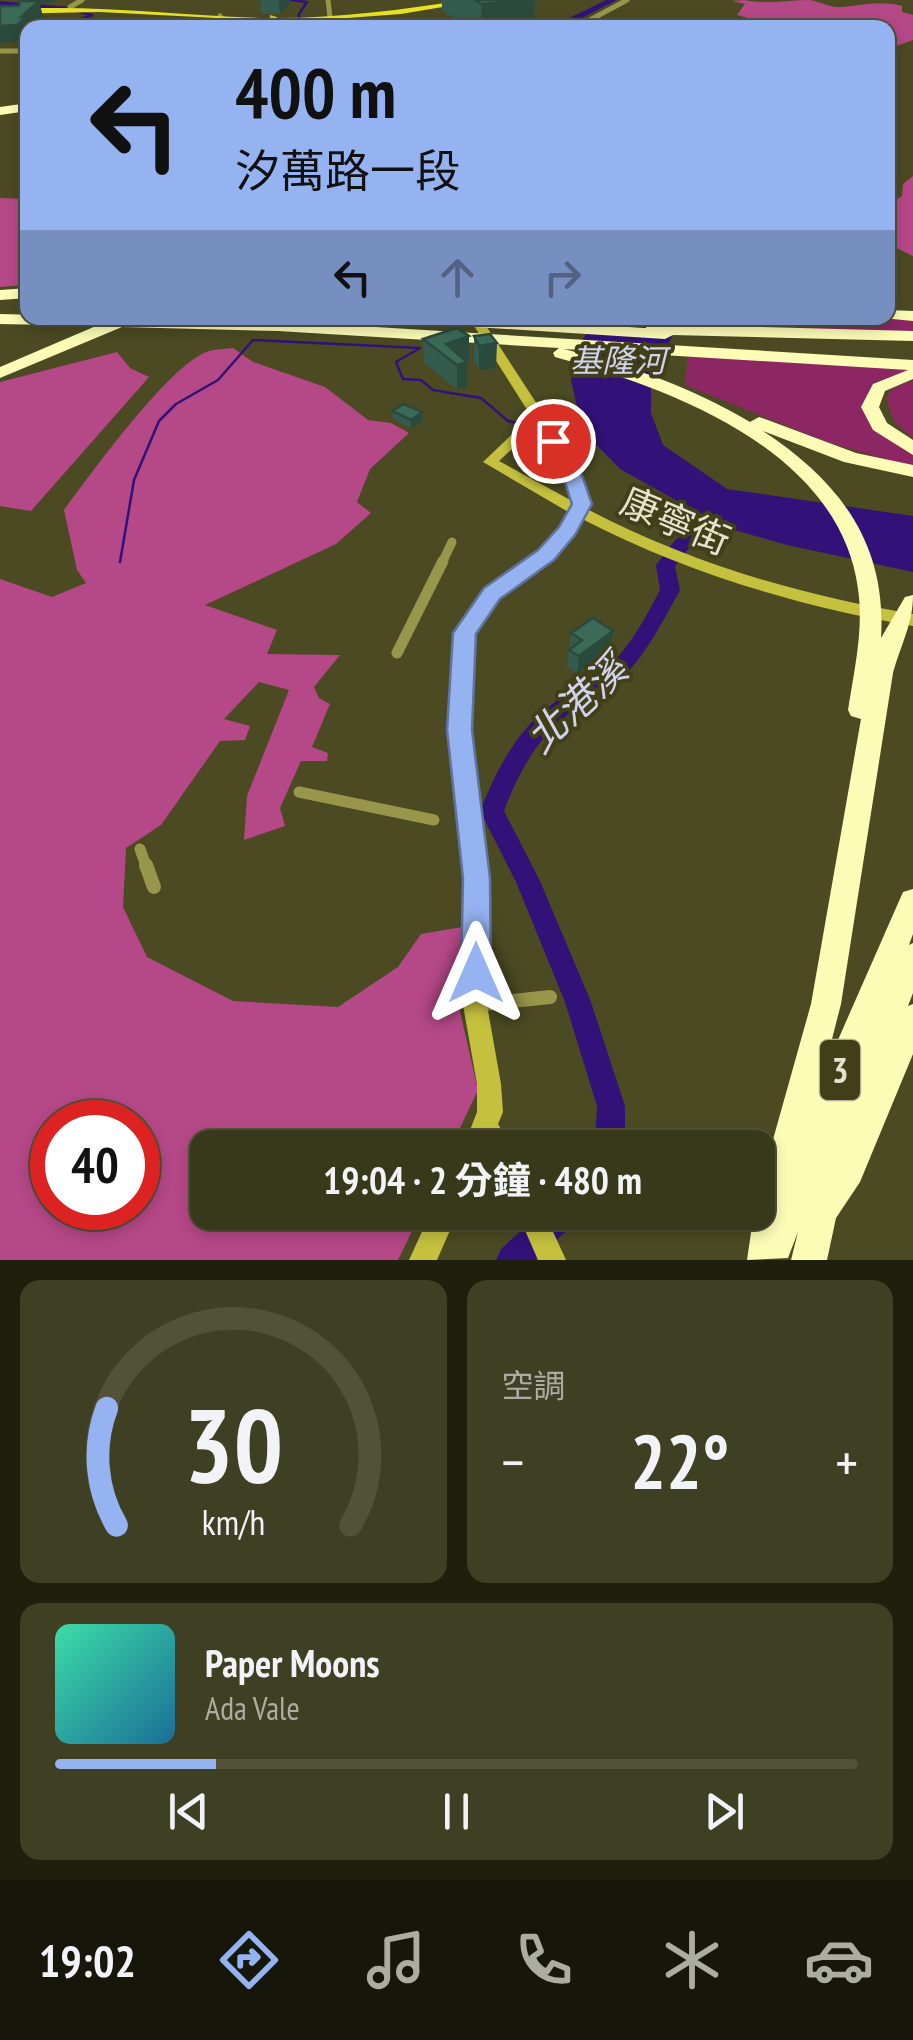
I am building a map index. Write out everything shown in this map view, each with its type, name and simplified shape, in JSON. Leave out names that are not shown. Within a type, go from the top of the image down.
[{"type":"highway","points":[[41,355],[104,325]]},
{"type":"highway","points":[[0,370],[112,325]]},
{"type":"highway","points":[[236,325],[449,336],[483,331]]},
{"type":"highway","points":[[368,325],[913,349]]},
{"type":"highway","points":[[450,325],[483,331],[560,335],[621,369],[820,448],[913,472]]},
{"type":"highway","points":[[688,340],[913,336]]},
{"type":"highway","points":[[688,340],[913,357]]},
{"type":"highway","points":[[688,340],[913,365]]},
{"type":"highway","points":[[913,374],[877,388],[870,407],[880,426],[913,450]]},
{"type":"highway","points":[[681,391],[779,449],[812,477],[836,506],[863,558],[870,624],[859,724],[859,791]]},
{"type":"highway","points":[[770,1249],[773,1198],[826,1004],[881,674],[913,602]]},
{"type":"highway","name":"3","points":[[770,1249],[820,1117],[913,901]]},
{"type":"highway","name":"3","points":[[809,1260],[833,1155],[913,956]]},
{"type":"highway","points":[[816,1224],[848,1170],[913,1018]]},
{"type":"main road","points":[[276,20],[480,0]]},
{"type":"main road","points":[[0,11],[75,4]]},
{"type":"main road","points":[[0,11],[75,4],[216,20]]},
{"type":"street","points":[[328,0],[330,17]]},
{"type":"street","points":[[590,20],[628,0]]},
{"type":"street","points":[[459,2],[476,10]]},
{"type":"street","points":[[483,331],[569,464],[582,504],[568,530],[546,555],[492,594],[465,633],[460,730],[476,878],[476,1004],[489,1084],[487,1130]]},
{"type":"street","name":"康寧街","points":[[538,418],[490,462],[644,545],[795,599],[903,627]]},
{"type":"street","points":[[398,653],[452,542]]},
{"type":"street","points":[[299,792],[434,820]]},
{"type":"street","points":[[140,849],[154,887]]},
{"type":"street","points":[[476,1004],[550,997]]},
{"type":"street","points":[[424,1260],[437,1230]]},
{"type":"street","points":[[538,1230],[552,1260]]},
{"type":"shaded area","points":[[810,0],[838,7],[894,4],[913,15],[913,40],[895,46],[895,20],[755,20],[737,15],[745,4],[732,1]]},
{"type":"shaded area","points":[[913,176],[913,256],[895,247],[895,200],[902,196],[903,184]]},
{"type":"shaded area","points":[[0,198],[20,199],[20,286],[0,287]]},
{"type":"shaded area","points":[[895,320],[913,320],[913,332],[700,328],[895,325]]},
{"type":"shaded area","points":[[233,348],[253,362],[325,387],[368,420],[391,423],[409,433],[370,469],[357,502],[371,513],[336,544],[205,605],[277,630],[267,654],[340,655],[314,687],[319,698],[330,704],[312,747],[328,753],[327,761],[301,761],[280,808],[285,826],[244,840],[247,796],[289,690],[259,682],[224,719],[250,726],[245,740],[220,741],[161,825],[126,848],[123,907],[147,957],[233,1001],[338,1007],[398,967],[421,934],[462,927],[459,1007],[478,1090],[459,1130],[190,1130],[190,1230],[413,1230],[398,1260],[0,1260],[0,579],[52,597],[86,583],[77,570],[64,510],[153,397],[193,360],[209,351]]},
{"type":"shaded area","points":[[117,352],[130,368],[149,377],[31,511],[0,506],[0,382]]},
{"type":"shaded area","points":[[688,354],[913,370],[875,382],[864,401],[885,437],[913,453],[913,467],[827,442],[685,385]]},
{"type":"shaded area","points":[[913,380],[913,438],[895,423],[886,398],[893,388]]},
{"type":"water","name":"基隆河","points":[[594,325],[676,325],[651,388],[651,413],[663,445],[727,489],[913,516],[913,572],[724,527],[620,469],[592,440],[577,407],[571,380],[582,340]]},
{"type":"building","points":[[475,0],[503,0],[506,2],[481,4]]},
{"type":"building","points":[[20,1],[39,1],[17,25],[0,26],[0,6],[19,6]]},
{"type":"building","points":[[457,328],[469,336],[446,344],[467,362],[457,365],[423,339]]},
{"type":"building","points":[[490,334],[497,343],[479,346],[474,336]]},
{"type":"building","points":[[404,404],[422,412],[411,420],[392,411]]},
{"type":"building","points":[[593,618],[613,631],[579,656],[569,650],[582,640],[571,633]]},
{"type":"waterway","points":[[291,0],[307,2],[299,20]]},
{"type":"waterway","points":[[570,20],[613,0]]},
{"type":"waterway","points":[[0,4],[71,10]]},
{"type":"waterway","points":[[75,11],[92,15],[79,20]]},
{"type":"waterway","points":[[120,562],[134,480],[159,421],[176,404],[218,380],[253,340],[420,348],[396,362],[403,379],[421,380],[433,390],[481,398],[508,421],[522,424]]},
{"type":"waterway","points":[[553,428],[588,429]]},
{"type":"waterway","name":"北港溪","points":[[610,1130],[611,1106],[578,1002],[528,881],[492,811],[530,738],[567,704],[608,679],[634,651],[670,590],[665,565],[683,543],[734,518]]},
{"type":"waterway","name":"北港溪","points":[[512,1260],[544,1230]]},
{"type":"route","points":[[476,973],[476,878],[460,730],[465,633],[492,594],[546,555],[568,530],[582,504],[580,488],[569,464],[553,441]]}]
